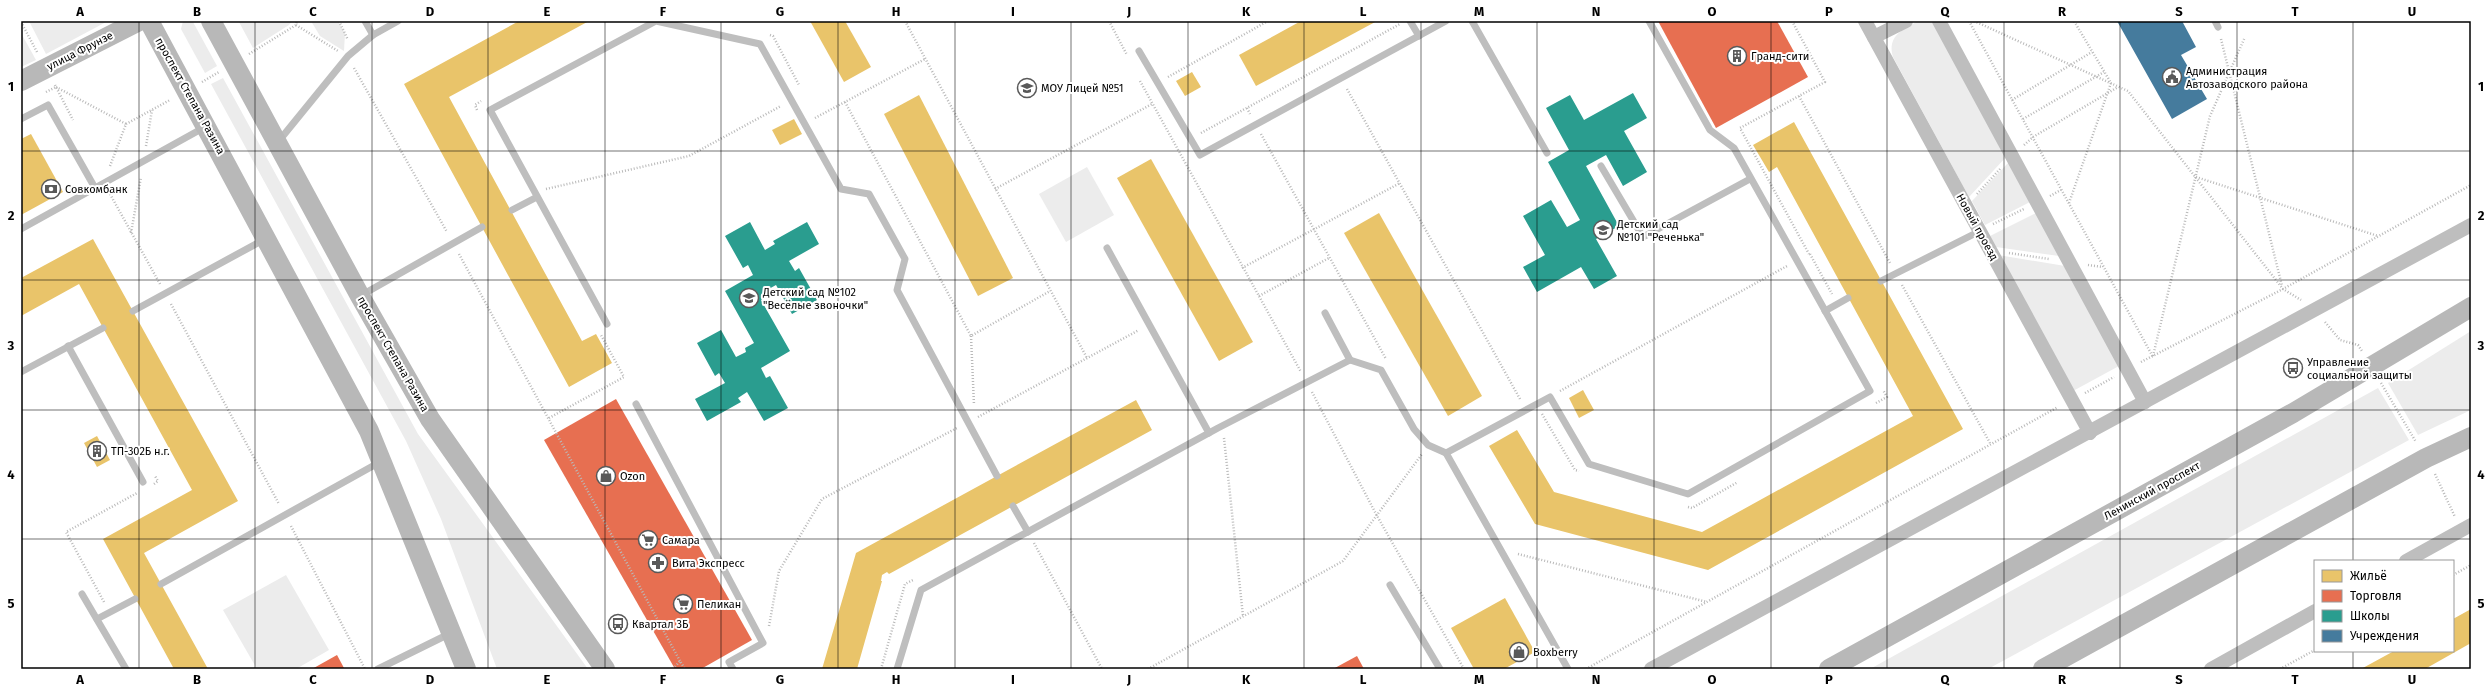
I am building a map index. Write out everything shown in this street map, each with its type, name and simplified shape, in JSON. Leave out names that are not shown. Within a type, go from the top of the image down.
[{"type":"main road","name":"улица Фрунзе","points":[[21,81],[139,21]]},
{"type":"main road","name":"проспект Степана Разина","points":[[149,21],[207,126],[369,431],[466,669]]},
{"type":"main road","name":"проспект Степана Разина","points":[[211,21],[360,296],[438,431],[604,669]]},
{"type":"main road","name":"Ленинский проспект","points":[[1829,669],[2366,359],[2471,307]]},
{"type":"main road","points":[[2042,669],[2426,458],[2471,437]]},
{"type":"street","name":"Новый проезд","points":[[1865,21],[2090,433]]},
{"type":"street","points":[[1874,37],[1906,21]]},
{"type":"street","points":[[1939,21],[2145,402]]},
{"type":"street","points":[[1651,669],[2090,433],[2471,225]]},
{"type":"street","points":[[2408,560],[2466,528]]},
{"type":"street","points":[[2211,669],[2314,612]]},
{"type":"lane","points":[[365,21],[373,35]]},
{"type":"lane","points":[[277,144],[348,56],[373,35],[398,21]]},
{"type":"lane","points":[[607,324],[490,110],[656,21],[760,44],[841,189],[869,194],[898,246],[905,259],[897,290],[997,476]]},
{"type":"lane","points":[[1410,21],[1418,36]]},
{"type":"lane","points":[[1139,51],[1200,155],[1446,21]]},
{"type":"lane","points":[[1472,21],[1547,153]]},
{"type":"lane","points":[[1446,453],[1550,397],[1589,464],[1688,494],[1870,390],[1796,261],[1734,148],[1710,130],[1649,21]]},
{"type":"lane","points":[[21,119],[48,105],[95,188]]},
{"type":"lane","points":[[21,229],[207,126]]},
{"type":"lane","points":[[1601,166],[1643,237],[1750,179]]},
{"type":"lane","points":[[512,210],[536,194]]},
{"type":"lane","points":[[360,296],[482,227]]},
{"type":"lane","points":[[1881,281],[1980,231]]},
{"type":"lane","points":[[133,311],[267,238]]},
{"type":"lane","points":[[1107,248],[1209,433]]},
{"type":"lane","points":[[1825,311],[1848,298]]},
{"type":"lane","points":[[1325,313],[1350,360],[1381,370],[1414,429],[1428,445],[1446,453],[1565,668]]},
{"type":"lane","points":[[21,372],[103,328]]},
{"type":"lane","points":[[68,346],[143,482]]},
{"type":"lane","points":[[897,669],[921,590],[1218,428],[1350,360]]},
{"type":"lane","points":[[636,404],[763,643],[729,662],[733,669]]},
{"type":"lane","points":[[161,584],[382,461]]},
{"type":"lane","points":[[1013,506],[1028,532]]},
{"type":"lane","points":[[1390,585],[1440,669]]},
{"type":"lane","points":[[82,594],[126,669]]},
{"type":"lane","points":[[97,619],[135,598]]},
{"type":"lane","points":[[378,669],[451,633]]},
{"type":"path","points":[[297,21],[296,25],[234,64],[126,124],[104,183],[285,515],[366,669]]},
{"type":"path","points":[[339,21],[348,36],[348,56],[453,244],[685,669]]},
{"type":"path","points":[[845,102],[971,336],[975,419],[1086,358],[905,21]]},
{"type":"path","points":[[1145,90],[1268,21]]},
{"type":"path","points":[[1175,146],[1405,21]]},
{"type":"path","points":[[1792,21],[1825,82],[1740,128],[1837,304]]},
{"type":"path","points":[[1969,21],[2152,357]]},
{"type":"path","points":[[1974,21],[2128,91],[2283,289]]},
{"type":"path","points":[[2074,21],[2111,83]]},
{"type":"path","points":[[2217,24],[2283,289]]},
{"type":"path","points":[[296,25],[348,56]]},
{"type":"path","points":[[2152,357],[2210,116],[2229,77],[2245,37]]},
{"type":"path","points":[[2012,100],[2092,52]]},
{"type":"path","points":[[804,124],[925,59]]},
{"type":"path","points":[[2023,119],[2104,72]]},
{"type":"path","points":[[1341,78],[1520,400],[1514,403]]},
{"type":"path","points":[[2069,203],[2111,83]]},
{"type":"path","points":[[73,121],[56,87],[126,124]]},
{"type":"path","points":[[1799,96],[1990,443]]},
{"type":"path","points":[[536,194],[689,156],[792,100]]},
{"type":"path","points":[[995,189],[1152,104]]},
{"type":"path","points":[[1247,108],[1388,362]]},
{"type":"path","points":[[2196,177],[2378,236]]},
{"type":"path","points":[[1242,268],[1400,183]]},
{"type":"path","points":[[1586,669],[1990,443],[2283,289],[2471,185]]},
{"type":"path","points":[[1980,231],[2062,190]]},
{"type":"path","points":[[1550,397],[1810,254]]},
{"type":"path","points":[[1258,296],[1329,258]]},
{"type":"path","points":[[971,336],[1050,291]]},
{"type":"path","points":[[2366,359],[2426,458],[2466,528]]},
{"type":"path","points":[[1874,405],[1887,397],[1880,384]]},
{"type":"path","points":[[1535,417],[1542,413],[1575,470],[1582,472]]},
{"type":"path","points":[[768,632],[779,572],[822,499],[968,422]]},
{"type":"path","points":[[1218,428],[1224,439],[1243,616]]},
{"type":"path","points":[[1148,669],[1343,561],[1428,445]]},
{"type":"path","points":[[152,485],[158,481],[154,475]]},
{"type":"path","points":[[1684,506],[1692,508],[1739,482]]},
{"type":"path","points":[[110,612],[66,532],[138,492]]},
{"type":"path","points":[[1028,532],[1102,669]]},
{"type":"path","points":[[1512,553],[1707,602]]},
{"type":"path","points":[[2454,574],[2471,565]]},
{"type":"path","points":[[2280,669],[2314,651]]},
{"type":"path","points":[[672,669],[680,661]]},
{"type":"shaded area","points":[[29,21],[108,21],[46,54]]},
{"type":"shaded area","points":[[183,21],[193,22],[217,66],[205,73],[181,29]]},
{"type":"shaded area","points":[[292,21],[289,25],[253,48],[239,22]]},
{"type":"shaded area","points":[[311,21],[338,21],[345,33],[344,51],[320,36]]},
{"type":"shaded area","points":[[1918,21],[1931,21],[1934,23],[2006,157],[1969,197],[1893,57],[1892,44],[1897,34],[1906,27]]},
{"type":"shaded area","points":[[21,33],[36,60],[21,67]]},
{"type":"shaded area","points":[[223,78],[418,434],[588,669],[497,669],[441,519],[406,441],[211,84]]},
{"type":"shaded area","points":[[2009,162],[2030,202],[1985,225],[1972,201]]},
{"type":"shaded area","points":[[1087,167],[1114,215],[1066,242],[1039,194]]},
{"type":"shaded area","points":[[2036,213],[2059,256],[1996,247],[1990,236]]},
{"type":"shaded area","points":[[1998,255],[2065,266],[2119,366],[2073,391]]},
{"type":"shaded area","points":[[2471,331],[2471,410],[2418,435],[2388,383]]},
{"type":"shaded area","points":[[2378,388],[2409,440],[1988,669],[1870,669]]},
{"type":"shaded area","points":[[286,575],[329,650],[296,669],[257,669],[223,610]]},
{"type":"building: Жильё","points":[[519,21],[589,21],[449,97],[582,341],[596,334],[612,363],[569,387],[404,84]]},
{"type":"building: Жильё","points":[[810,21],[845,21],[871,67],[844,82]]},
{"type":"building: Жильё","points":[[1301,21],[1377,21],[1256,86],[1239,55]]},
{"type":"building: Жильё","points":[[1192,72],[1201,87],[1185,96],[1176,81]]},
{"type":"building: Жильё","points":[[919,95],[1013,278],[978,296],[884,114]]},
{"type":"building: Жильё","points":[[794,119],[802,134],[780,145],[772,130]]},
{"type":"building: Жильё","points":[[1794,122],[1963,429],[1708,570],[1535,524],[1489,446],[1517,430],[1554,492],[1702,532],[1913,416],[1777,167],[1769,172],[1753,145]]},
{"type":"building: Жильё","points":[[31,134],[63,192],[21,215],[21,139]]},
{"type":"building: Жильё","points":[[1151,159],[1253,342],[1219,361],[1117,178]]},
{"type":"building: Жильё","points":[[1379,213],[1482,396],[1448,416],[1344,233]]},
{"type":"building: Жильё","points":[[93,239],[238,501],[144,553],[208,669],[174,669],[103,539],[192,490],[79,284],[21,316],[21,278]]},
{"type":"building: Жильё","points":[[1583,390],[1594,410],[1579,418],[1569,398]]},
{"type":"building: Жильё","points":[[1136,400],[1152,430],[889,574],[887,572],[882,575],[882,581],[857,669],[822,669],[856,553]]},
{"type":"building: Жильё","name":"ТП-302Б н.г.","points":[[97,436],[110,460],[97,467],[84,443]]},
{"type":"building: Жильё","points":[[1505,598],[1535,652],[1504,669],[1474,669],[1451,628]]},
{"type":"building: Жильё","points":[[2471,609],[2471,643],[2425,669],[2361,669],[2392,652],[2454,652],[2454,618]]},
{"type":"building: Торговля","name":"Гранд-сити","points":[[1658,21],[1777,21],[1808,77],[1716,128]]},
{"type":"building: Торговля","name":"Самара","points":[[616,399],[752,640],[701,669],[675,669],[544,440]]},
{"type":"building: Торговля","points":[[337,655],[344,668],[312,669]]},
{"type":"building: Торговля","points":[[1357,656],[1364,669],[1333,669]]},
{"type":"building: Школы","points":[[1633,93],[1647,118],[1624,131],[1647,172],[1623,186],[1606,155],[1586,166],[1619,226],[1596,239],[1617,276],[1594,289],[1581,267],[1537,292],[1523,267],[1545,255],[1523,216],[1551,200],[1567,227],[1580,220],[1548,162],[1569,150],[1546,108],[1570,95],[1584,120]]},
{"type":"building: Школы","points":[[750,222],[765,250],[775,244],[773,241],[807,222],[819,244],[789,261],[795,271],[799,268],[817,300],[792,314],[776,285],[767,290],[769,295],[761,300],[790,351],[761,368],[766,378],[770,376],[788,408],[764,421],[747,392],[738,398],[741,402],[707,421],[695,399],[725,383],[719,373],[715,376],[697,343],[721,330],[736,357],[746,352],[745,348],[754,343],[725,291],[753,275],[748,265],[743,268],[725,236]]},
{"type":"building: Учреждения","name":"Администрация Автозаводского района","points":[[2117,21],[2182,21],[2196,47],[2181,55],[2207,99],[2172,119]]},
{"type":"place","name":"Гранд-сити","points":[[1737,56]]},
{"type":"place","name":"Администрация Автозаводского района","points":[[2172,77]]},
{"type":"place","name":"МОУ Лицей №51","points":[[1027,88]]},
{"type":"place","name":"Совкомбанк","points":[[51,189]]},
{"type":"place","name":"Детский сад №101 \"Реченька\"","points":[[1603,230]]},
{"type":"place","name":"Детский сад №102 \"Весёлые звоночки\"","points":[[749,298]]},
{"type":"place","name":"Управление социальной защиты","points":[[2293,368]]},
{"type":"place","name":"ТП-302Б н.г.","points":[[97,451]]},
{"type":"place","name":"Ozon","points":[[606,476]]},
{"type":"place","name":"Самара","points":[[648,540]]},
{"type":"place","name":"Вита Экспресс","points":[[658,563]]},
{"type":"place","name":"Пеликан","points":[[683,604]]},
{"type":"place","name":"Квартал 3Б","points":[[618,624]]},
{"type":"place","name":"Boxberry","points":[[1519,652]]}]
